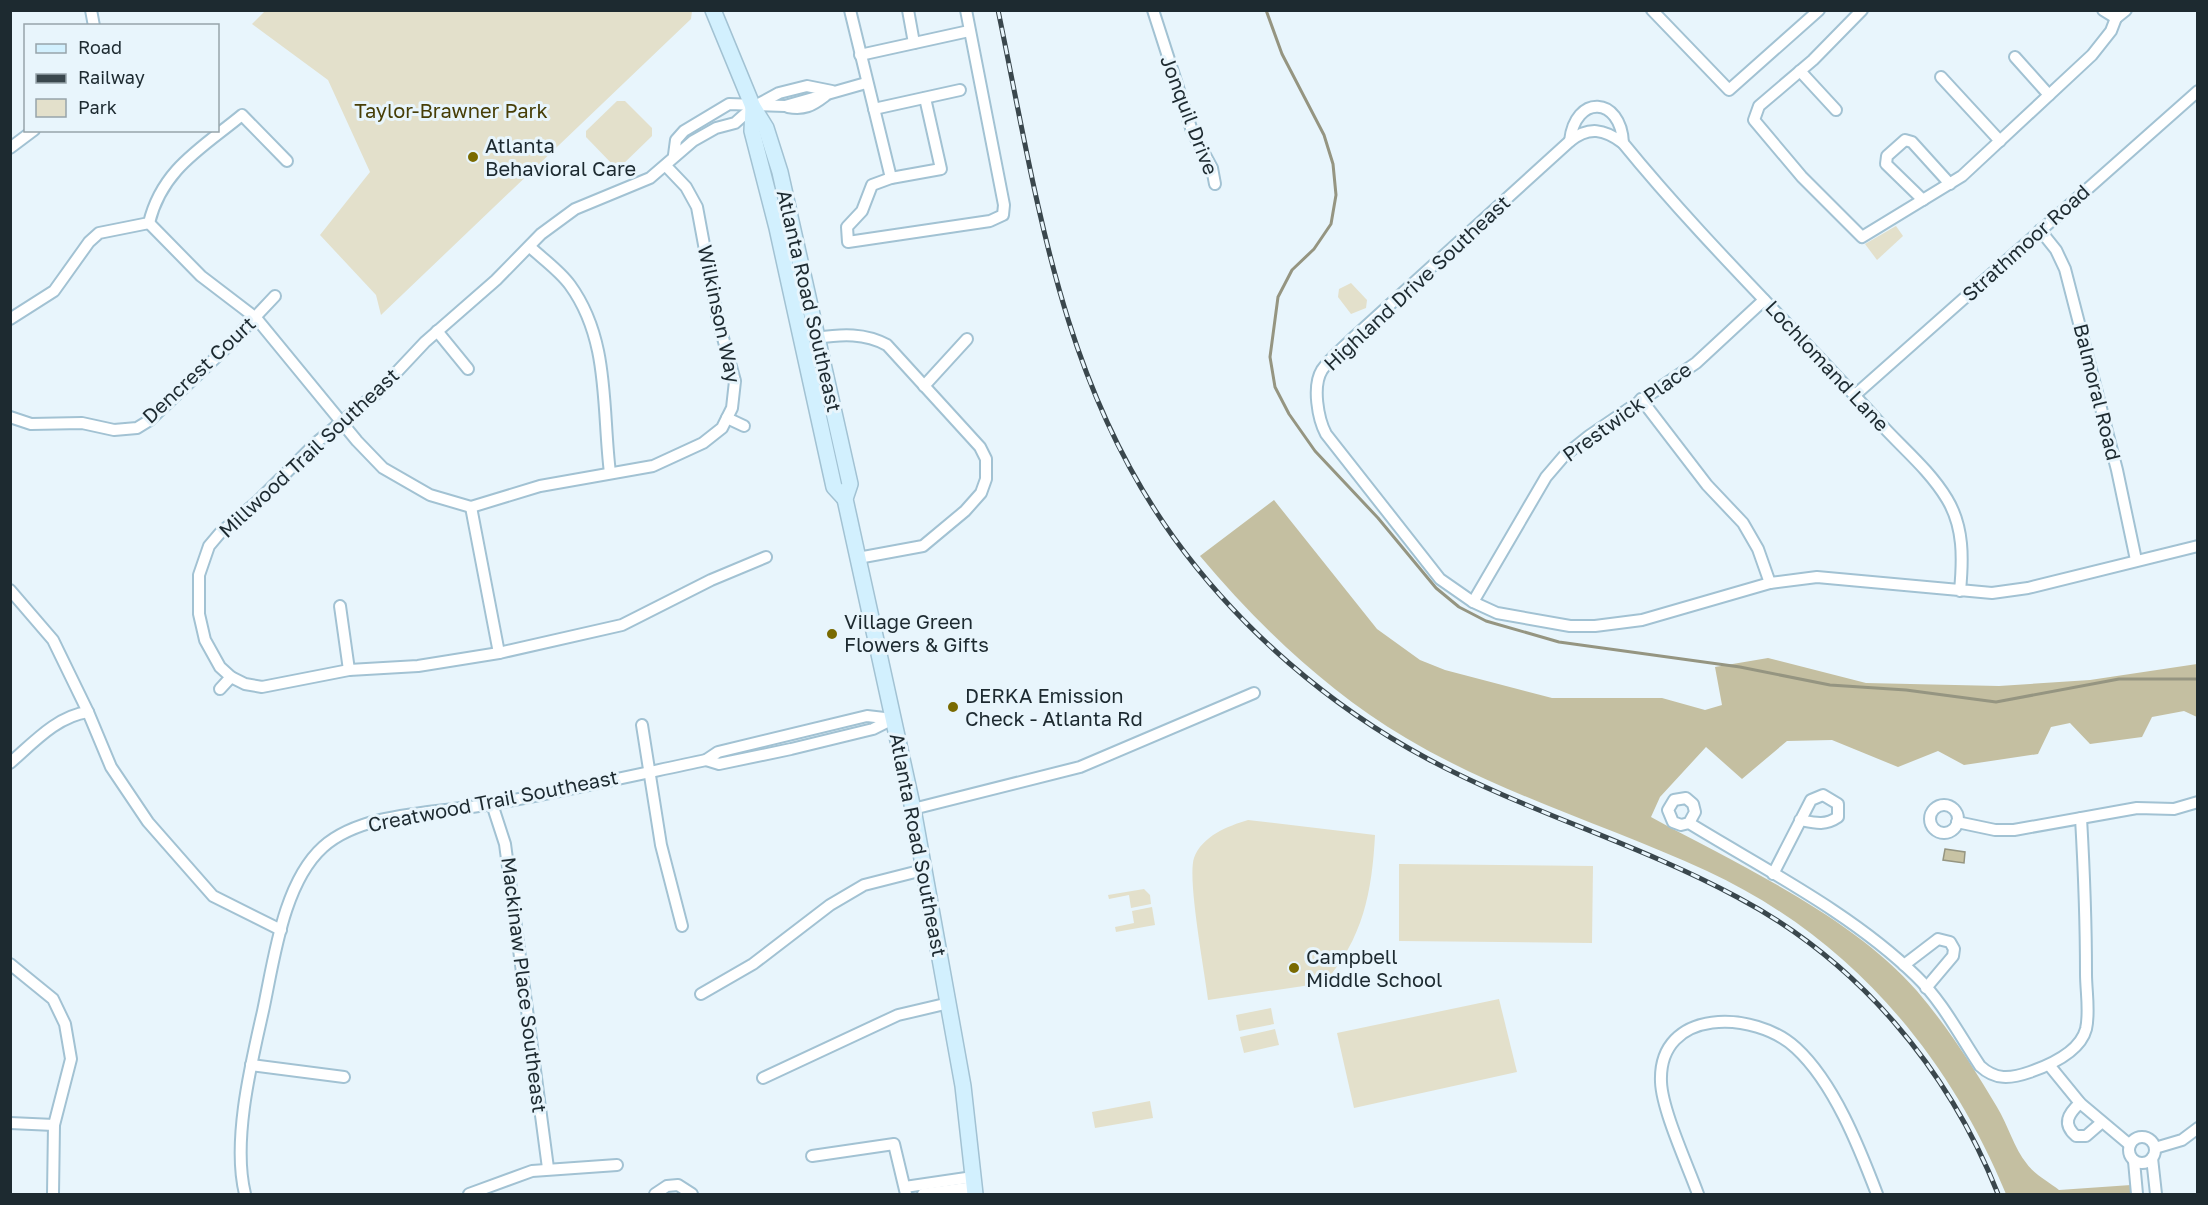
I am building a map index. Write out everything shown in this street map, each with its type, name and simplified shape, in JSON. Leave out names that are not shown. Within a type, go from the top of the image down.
[{"type":"main road","name":"Atlanta Road Southeast","points":[[713,10],[753,107],[766,128],[780,172],[817,338],[849,484],[845,499],[913,809],[963,1086],[974,1186]]},
{"type":"main road","name":"Atlanta Road Southeast","points":[[753,107],[752,131],[777,228],[834,487],[845,499]]},
{"type":"street","points":[[850,10],[891,178]]},
{"type":"street","points":[[908,10],[914,43]]},
{"type":"street","points":[[925,98],[941,169],[891,178],[872,185],[862,211],[847,227],[848,242],[990,221],[1003,215],[1004,205],[966,10]]},
{"type":"street","name":"Jonquil Drive","points":[[1153,10],[1192,131],[1212,168],[1215,184]]},
{"type":"street","points":[[1652,10],[1729,90],[1819,10]]},
{"type":"street","points":[[1862,10],[1800,71],[1759,106],[1754,120],[1802,177],[1862,237],[1950,184],[2000,141],[2102,44],[2116,18],[2126,10]]},
{"type":"street","points":[[2103,10],[2116,18]]},
{"type":"street","points":[[860,55],[969,31]]},
{"type":"street","points":[[2015,57],[2049,95]]},
{"type":"street","points":[[1800,71],[1836,110]]},
{"type":"street","points":[[1941,77],[2000,141]]},
{"type":"street","points":[[753,107],[785,106],[866,83]]},
{"type":"street","points":[[753,107],[779,93],[807,86],[832,91]]},
{"type":"street","points":[[874,109],[960,90]]},
{"type":"street","name":"Strathmoor Road","points":[[1855,395],[2198,91]]},
{"type":"street","name":"Millwood Trail Southeast","points":[[674,155],[676,141],[692,124],[729,104],[753,107]]},
{"type":"street","name":"Millwood Trail Southeast","points":[[231,677],[211,653],[199,614],[200,575],[209,546],[220,533],[258,501],[317,442],[378,392],[437,331],[530,247],[541,234],[575,209],[650,178],[666,166],[674,155],[705,134],[735,123],[753,107]]},
{"type":"street","points":[[1570,141],[1572,127],[1577,117],[1587,109],[1600,107],[1614,113],[1619,120],[1623,143]]},
{"type":"street","points":[[149,222],[154,201],[165,182],[184,160],[242,115],[287,161]]},
{"type":"street","name":"Highland Drive Southeast","points":[[1641,164],[1623,143],[1610,134],[1596,130],[1581,133],[1352,339],[1321,371],[1317,405],[1319,420],[1326,434],[1440,579],[1473,602],[1497,613],[1570,626],[1595,626],[1642,620],[1770,583],[1817,577],[1992,593],[2024,589],[2198,546]]},
{"type":"street","points":[[10,148],[31,132]]},
{"type":"street","points":[[1923,200],[1886,164],[1887,156],[1905,140],[1912,142],[1950,184]]},
{"type":"street","name":"Lochlomand Lane","points":[[1641,164],[1764,300],[1855,395],[1947,499],[1958,523],[1961,543],[1960,591]]},
{"type":"street","name":"Wilkinson Way","points":[[471,507],[540,486],[652,466],[687,451],[713,436],[727,418],[735,395],[735,381],[718,320],[697,207],[686,187],[666,166]]},
{"type":"street","points":[[149,222],[201,276],[256,318],[383,468],[397,479],[430,495],[471,507],[499,653]]},
{"type":"street","points":[[10,319],[54,291],[88,242],[99,233],[149,222]]},
{"type":"street","name":"Balmoral Road","points":[[2040,230],[2056,250],[2065,269],[2117,470],[2136,560]]},
{"type":"street","points":[[530,247],[569,283],[589,316],[597,340],[610,473]]},
{"type":"street","name":"Dencrest Court","points":[[10,417],[31,424],[48,426],[82,423],[114,430],[138,428],[150,420],[256,318],[275,296]]},
{"type":"street","name":"Prestwick Place","points":[[1473,602],[1546,477],[1572,449],[1696,363],[1764,300]]},
{"type":"street","points":[[437,331],[468,369]]},
{"type":"street","points":[[817,338],[858,335],[875,338],[887,345],[980,447],[986,459],[986,479],[981,493],[936,538],[923,546],[858,558]]},
{"type":"street","points":[[924,386],[967,339]]},
{"type":"street","points":[[1641,399],[1707,485],[1743,523],[1758,549],[1770,583]]},
{"type":"street","points":[[727,418],[744,426]]},
{"type":"street","points":[[220,689],[231,677],[245,684],[262,687],[349,669],[418,666],[499,653],[635,621],[711,580],[766,557]]},
{"type":"street","points":[[10,590],[52,640],[88,712],[111,767],[148,822],[213,896],[281,930]]},
{"type":"street","points":[[340,606],[349,669]]},
{"type":"street","points":[[913,809],[1080,767],[1254,693]]},
{"type":"street","points":[[10,763],[64,720],[74,714],[88,712]]},
{"type":"street","name":"Creatwood Trail Southeast","points":[[245,1194],[240,1155],[251,1065],[281,930],[301,875],[322,847],[348,829],[378,821],[492,804],[706,760],[718,752],[867,716],[893,718]]},
{"type":"street","points":[[642,724],[661,845],[682,926]]},
{"type":"street","points":[[1958,822],[1995,830],[2014,830],[2137,808],[2174,808],[2198,802]]},
{"type":"street","name":"Mackinaw Place Southeast","points":[[492,804],[505,844],[548,1168]]},
{"type":"street","points":[[1689,823],[1849,923],[1904,965],[1926,988],[1980,1066],[1989,1074],[2002,1078],[2027,1073],[2049,1065],[2074,1046],[2085,1030],[2086,952],[2081,818]]},
{"type":"street","points":[[1773,874],[1800,820]]},
{"type":"street","points":[[701,994],[753,964],[831,904],[864,885],[892,876],[923,870]]},
{"type":"street","points":[[1904,965],[1938,939],[1950,942],[1954,949],[1953,956],[1926,988]]},
{"type":"street","points":[[10,964],[53,999],[65,1024],[71,1059],[54,1125],[53,1194]]},
{"type":"street","points":[[763,1078],[898,1015],[948,1003]]},
{"type":"street","points":[[1698,1194],[1662,1092],[1662,1071],[1671,1047],[1685,1032],[1707,1023],[1728,1020],[1745,1022],[1765,1029],[1795,1047],[1807,1060],[1819,1076],[1857,1144],[1877,1194]]},
{"type":"street","points":[[251,1065],[344,1077]]},
{"type":"street","points":[[2049,1065],[2080,1103],[2101,1123],[2130,1145]]},
{"type":"street","points":[[2080,1103],[2068,1118],[2067,1124],[2076,1136],[2086,1136],[2101,1123]]},
{"type":"street","points":[[10,1123],[54,1125]]},
{"type":"street","points":[[2134,1161],[2145,1163],[2153,1153],[2182,1140],[2198,1128]]},
{"type":"street","points":[[2137,1194],[2134,1161],[2129,1154],[2130,1145],[2136,1138],[2145,1138],[2153,1153],[2156,1194]]},
{"type":"street","points":[[812,1156],[894,1144],[905,1191],[974,1186]]},
{"type":"street","points":[[469,1194],[517,1174],[548,1168],[617,1165]]},
{"type":"street","points":[[655,1194],[667,1186],[678,1185],[692,1194]]},
{"type":"street","points":[[923,1194],[974,1186]]},
{"type":"green space","name":"Taylor-Brawner Park","points":[[265,11],[692,11],[691,19],[381,315],[376,295],[320,235],[370,172],[328,80],[252,24]]},
{"type":"green space","points":[[617,101],[625,101],[652,128],[652,136],[619,168],[616,168],[586,137],[586,131]]},
{"type":"green space","points":[[1896,226],[1903,236],[1877,260],[1865,244]]},
{"type":"green space","points":[[1351,283],[1367,300],[1366,308],[1351,314],[1338,297],[1339,289]]},
{"type":"green space","points":[[1248,820],[1375,835],[1368,895],[1363,914],[1348,949],[1324,983],[1208,1000],[1193,885],[1194,858],[1203,844],[1216,833]]},
{"type":"green space","points":[[1399,864],[1593,866],[1592,943],[1399,941]]},
{"type":"green space","points":[[1144,889],[1150,895],[1151,904],[1131,908],[1129,895],[1109,899],[1108,895]]},
{"type":"green space","points":[[1152,907],[1155,925],[1116,932],[1115,927],[1134,923],[1132,911]]},
{"type":"green space","points":[[1499,999],[1517,1072],[1354,1108],[1337,1033]]},
{"type":"green space","points":[[1271,1008],[1274,1024],[1239,1031],[1236,1015]]},
{"type":"green space","points":[[1275,1029],[1279,1045],[1244,1053],[1240,1037]]},
{"type":"green space","points":[[1150,1101],[1153,1118],[1095,1128],[1092,1112]]},
{"type":"shaded area","points":[[1274,500],[1377,629],[1420,660],[1445,670],[1552,698],[1662,698],[1705,710],[1722,705],[1715,667],[1768,658],[1866,683],[1999,686],[2090,680],[2197,664],[2197,717],[2184,711],[2152,717],[2142,737],[2090,744],[2070,723],[2051,727],[2038,754],[1964,765],[1938,751],[1898,767],[1832,740],[1787,741],[1742,779],[1706,747],[1660,797],[1651,817],[1756,873],[1827,915],[1890,964],[1917,991],[1949,1033],[1997,1107],[2022,1158],[2038,1175],[2059,1190],[2131,1185],[2132,1194],[2006,1194],[1982,1142],[1954,1093],[1923,1047],[1888,1004],[1848,965],[1805,929],[1758,898],[1707,871],[1478,776],[1441,758],[1377,720],[1349,700],[1270,632],[1200,556]]},
{"type":"shaded area","points":[[1945,849],[1965,852],[1964,863],[1943,860]]},
{"type":"waterway","points":[[1266,10],[1282,54],[1324,135],[1333,164],[1336,195],[1331,224],[1314,249],[1292,270],[1278,297],[1270,357],[1275,387],[1289,414],[1315,451],[1378,518],[1436,588],[1459,607],[1486,621],[1559,642],[1740,667],[1830,685],[1906,690],[1996,702],[2119,679],[2198,679]]},
{"type":"railway","points":[[998,10],[1041,218],[1078,351],[1104,415],[1135,478],[1174,538],[1200,571],[1257,634],[1289,663],[1322,690],[1391,738],[1466,778],[1699,878],[1781,923],[1822,953],[1860,986],[1894,1022],[1925,1062],[1953,1103],[1998,1194]]},
{"type":"place","name":"Atlanta Behavioral Care","points":[[473,157]]},
{"type":"place","name":"Village Green Flowers & Gifts","points":[[832,634]]},
{"type":"place","name":"DERKA Emission Check - Atlanta Rd","points":[[953,707]]},
{"type":"place","name":"Campbell Middle School","points":[[1294,968]]}]
